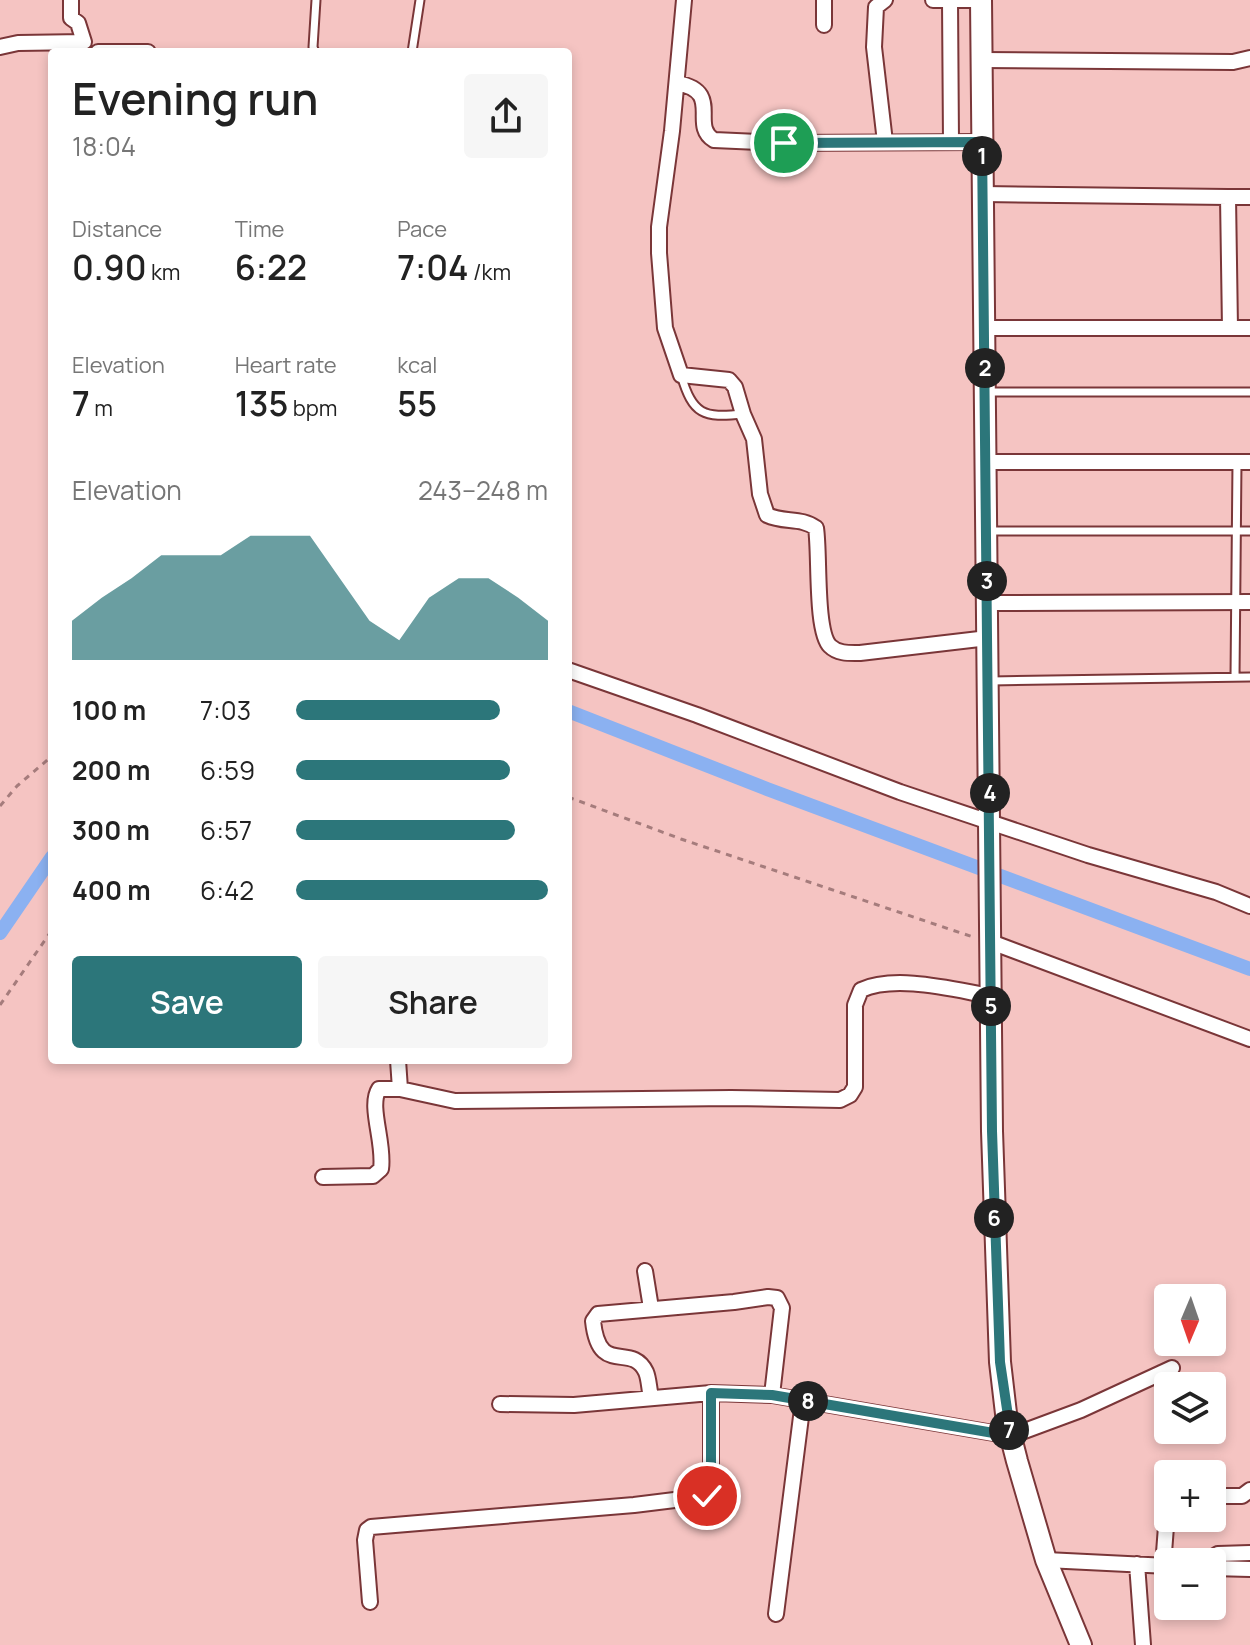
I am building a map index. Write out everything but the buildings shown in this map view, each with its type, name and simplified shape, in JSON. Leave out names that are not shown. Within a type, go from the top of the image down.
[{"type":"street","points":[[0,47],[18,43],[85,47],[78,23],[71,18],[71,0]]},
{"type":"street","points":[[684,0],[659,227],[659,271],[665,328],[681,375],[729,380],[735,387],[757,451],[760,494],[767,515],[784,522],[806,521],[816,528],[822,627],[832,648],[839,652],[860,653],[988,638]]},
{"type":"street","points":[[824,0],[824,25]]},
{"type":"street","points":[[885,0],[876,7],[874,47],[885,142]]},
{"type":"street","points":[[933,0],[980,0],[995,1269],[1000,1362],[1011,1436],[1046,1560],[1081,1645]]},
{"type":"street","points":[[950,1],[951,142]]},
{"type":"street","points":[[981,60],[1233,62],[1250,58]]},
{"type":"street","points":[[677,83],[692,86],[701,95],[705,112],[704,129],[714,140],[784,143],[982,142]]},
{"type":"street","points":[[983,194],[1250,197]]},
{"type":"street","points":[[1228,197],[1230,328]]},
{"type":"street","points":[[984,328],[1250,328]]},
{"type":"street","points":[[986,462],[1244,462]]},
{"type":"street","points":[[988,603],[1243,602]]},
{"type":"street","points":[[572,671],[900,792],[1088,855],[1216,892],[1250,906]]},
{"type":"street","points":[[991,942],[1250,1039]]},
{"type":"street","points":[[323,1177],[373,1176],[381,1169],[383,1149],[373,1104],[379,1089],[400,1089],[455,1101],[840,1100],[850,1095],[855,1087],[855,1005],[861,990],[882,984],[902,984],[991,996]]},
{"type":"street","points":[[398,1064],[400,1089]]},
{"type":"street","points":[[645,1271],[651,1308]]},
{"type":"street","points":[[651,1397],[646,1371],[639,1362],[606,1353],[599,1348],[594,1338],[593,1321],[598,1314],[777,1298],[782,1311],[772,1395]]},
{"type":"street","points":[[500,1404],[574,1405],[711,1393],[772,1395],[1011,1436],[1081,1410],[1172,1368]]},
{"type":"street","points":[[370,1602],[365,1535],[371,1527],[707,1496],[711,1483],[711,1393]]},
{"type":"street","points":[[776,1614],[803,1401]]},
{"type":"street","points":[[1226,1496],[1242,1496],[1250,1490]]},
{"type":"street","points":[[1226,1554],[1250,1553]]},
{"type":"street","points":[[1046,1560],[1154,1565]]},
{"type":"street","points":[[1137,1564],[1143,1645]]},
{"type":"street","points":[[1226,1568],[1250,1569]]},
{"type":"lane","points":[[313,48],[316,0]]},
{"type":"lane","points":[[413,48],[420,0]]},
{"type":"lane","points":[[681,375],[687,396],[699,411],[722,417],[743,414]]},
{"type":"lane","points":[[985,392],[1250,392]]},
{"type":"lane","points":[[1235,677],[1243,602],[1236,531],[1244,462]]},
{"type":"lane","points":[[987,531],[1250,531]]},
{"type":"lane","points":[[988,681],[1250,677]]},
{"type":"path","points":[[0,806],[17,786],[48,759]]},
{"type":"path","points":[[572,798],[902,915],[991,942]]},
{"type":"path","points":[[0,1005],[48,936]]},
{"type":"waterway","points":[[572,713],[767,789],[1250,969]]},
{"type":"waterway","points":[[0,933],[48,863]]},
{"type":"route","points":[[707,1496],[711,1483],[711,1393],[772,1395],[1011,1436],[1000,1362],[995,1269],[982,142],[784,143]]}]
